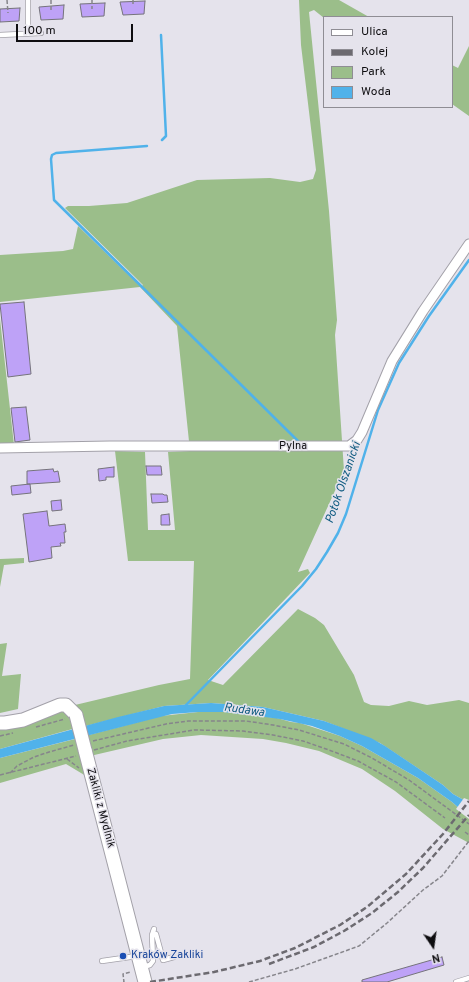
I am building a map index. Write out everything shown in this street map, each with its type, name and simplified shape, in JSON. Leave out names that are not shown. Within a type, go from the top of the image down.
[{"type":"street","name":"Pylna","points":[[0,448],[110,446],[349,446],[362,432],[392,361],[423,311],[469,244]]},
{"type":"street","points":[[0,723],[23,720],[60,704],[66,705],[76,715]]},
{"type":"street","name":"Zakliki z Mydlnik","points":[[76,715],[140,969]]},
{"type":"lane","points":[[28,0],[28,34]]},
{"type":"lane","points":[[0,35],[40,33]]},
{"type":"lane","points":[[102,961],[140,969],[150,965],[153,961],[152,935],[154,930]]},
{"type":"lane","points":[[152,935],[156,934],[163,960],[174,957]]},
{"type":"lane","points":[[456,982],[469,978]]},
{"type":"path","points":[[8,0],[8,13]]},
{"type":"path","points":[[51,0],[51,11]]},
{"type":"path","points":[[92,0],[92,9]]},
{"type":"path","points":[[133,0],[133,6]]},
{"type":"path","points":[[31,728],[76,715]]},
{"type":"path","points":[[0,776],[85,747],[158,726],[188,721],[246,721],[299,730],[344,744],[372,758],[409,780],[469,824]]},
{"type":"path","points":[[10,773],[17,766],[34,757],[49,752],[194,730],[242,730],[303,741],[358,761],[396,782],[445,818]]},
{"type":"path","points":[[0,736],[17,732]]},
{"type":"path","points":[[464,832],[469,835]]},
{"type":"path","points":[[248,982],[295,969],[359,946],[423,890],[442,876],[469,841]]},
{"type":"path","points":[[123,982],[124,974],[140,969]]},
{"type":"green space","points":[[299,0],[339,0],[367,16],[323,17],[314,10],[309,12],[329,211],[337,320],[335,335],[344,471],[298,572],[308,569],[310,573],[208,680],[223,685],[298,609],[315,618],[324,625],[354,675],[364,702],[371,705],[389,706],[409,701],[427,705],[459,700],[469,703],[469,803],[453,794],[443,785],[380,743],[324,721],[263,707],[211,703],[164,706],[82,727],[75,705],[190,679],[194,561],[128,561],[115,451],[145,452],[148,530],[175,530],[168,452],[190,451],[177,326],[140,287],[0,302],[0,255],[73,249],[78,226],[141,287],[143,285],[65,208],[68,206],[127,203],[197,180],[270,178],[300,182],[313,179],[316,170],[301,45]]},
{"type":"green space","points":[[469,46],[469,116],[453,105],[453,66],[458,68]]},
{"type":"green space","points":[[0,319],[14,445],[0,445]]},
{"type":"green space","points":[[24,558],[24,563],[4,565],[0,587],[0,559]]},
{"type":"green space","points":[[7,643],[2,676],[21,674],[18,709],[0,713],[0,644]]},
{"type":"green space","points":[[60,711],[69,713],[76,728],[0,749],[0,729]]},
{"type":"green space","points":[[198,712],[224,712],[277,718],[300,723],[340,736],[362,746],[418,778],[452,802],[469,817],[469,843],[443,829],[395,791],[362,769],[319,751],[286,743],[263,739],[201,735],[163,739],[90,756],[85,736],[161,716]]},
{"type":"green space","points":[[79,738],[86,776],[66,764],[0,783],[0,758]]},
{"type":"water","name":"Rudawa","points":[[211,703],[263,707],[324,721],[371,738],[443,785],[453,794],[469,803],[469,817],[452,802],[418,778],[362,746],[312,726],[257,716],[224,712],[172,714],[0,758],[0,749],[118,717],[164,706]]},
{"type":"pier","points":[[464,798],[469,800],[469,819],[456,809]]},
{"type":"building","points":[[145,1],[144,14],[123,15],[120,2]]},
{"type":"building","points":[[105,3],[104,16],[82,17],[80,4]]},
{"type":"building","points":[[64,5],[63,19],[41,20],[39,7]]},
{"type":"building","points":[[20,8],[19,21],[0,22],[0,9]]},
{"type":"building","points":[[24,302],[31,374],[8,377],[0,304]]},
{"type":"building","points":[[26,407],[30,440],[15,442],[11,408]]},
{"type":"building","points":[[146,466],[161,466],[162,475],[147,475]]},
{"type":"building","points":[[114,467],[114,477],[106,477],[106,480],[99,481],[98,469]]},
{"type":"building","points":[[53,469],[54,472],[58,471],[60,482],[27,484],[27,471]]},
{"type":"building","points":[[30,484],[31,493],[12,495],[11,486]]},
{"type":"building","points":[[151,494],[167,495],[168,502],[152,503]]},
{"type":"building","points":[[61,500],[62,510],[52,511],[51,501]]},
{"type":"building","points":[[47,511],[49,526],[65,524],[65,543],[60,543],[61,546],[51,547],[52,558],[29,562],[23,514]]},
{"type":"building","points":[[169,514],[170,525],[161,525],[161,515]]},
{"type":"building","points":[[442,957],[444,965],[387,982],[362,982],[362,980]]},
{"type":"waterway","points":[[161,35],[166,136],[162,140]]},
{"type":"waterway","points":[[147,146],[56,153],[52,155],[54,200],[299,442]]},
{"type":"waterway","name":"Potok Olszanicki","points":[[185,706],[302,586],[316,569],[327,552],[338,533],[346,514],[378,410],[399,363],[429,316],[469,260]]},
{"type":"railway","points":[[150,982],[214,972],[260,961],[295,948],[340,925],[367,907],[406,874],[443,834],[469,801]]},
{"type":"railway","points":[[269,964],[314,947],[344,931],[372,913],[398,892],[423,868],[469,815]]},
{"type":"place","name":"Kraków Zakliki","points":[[123,956]]}]
